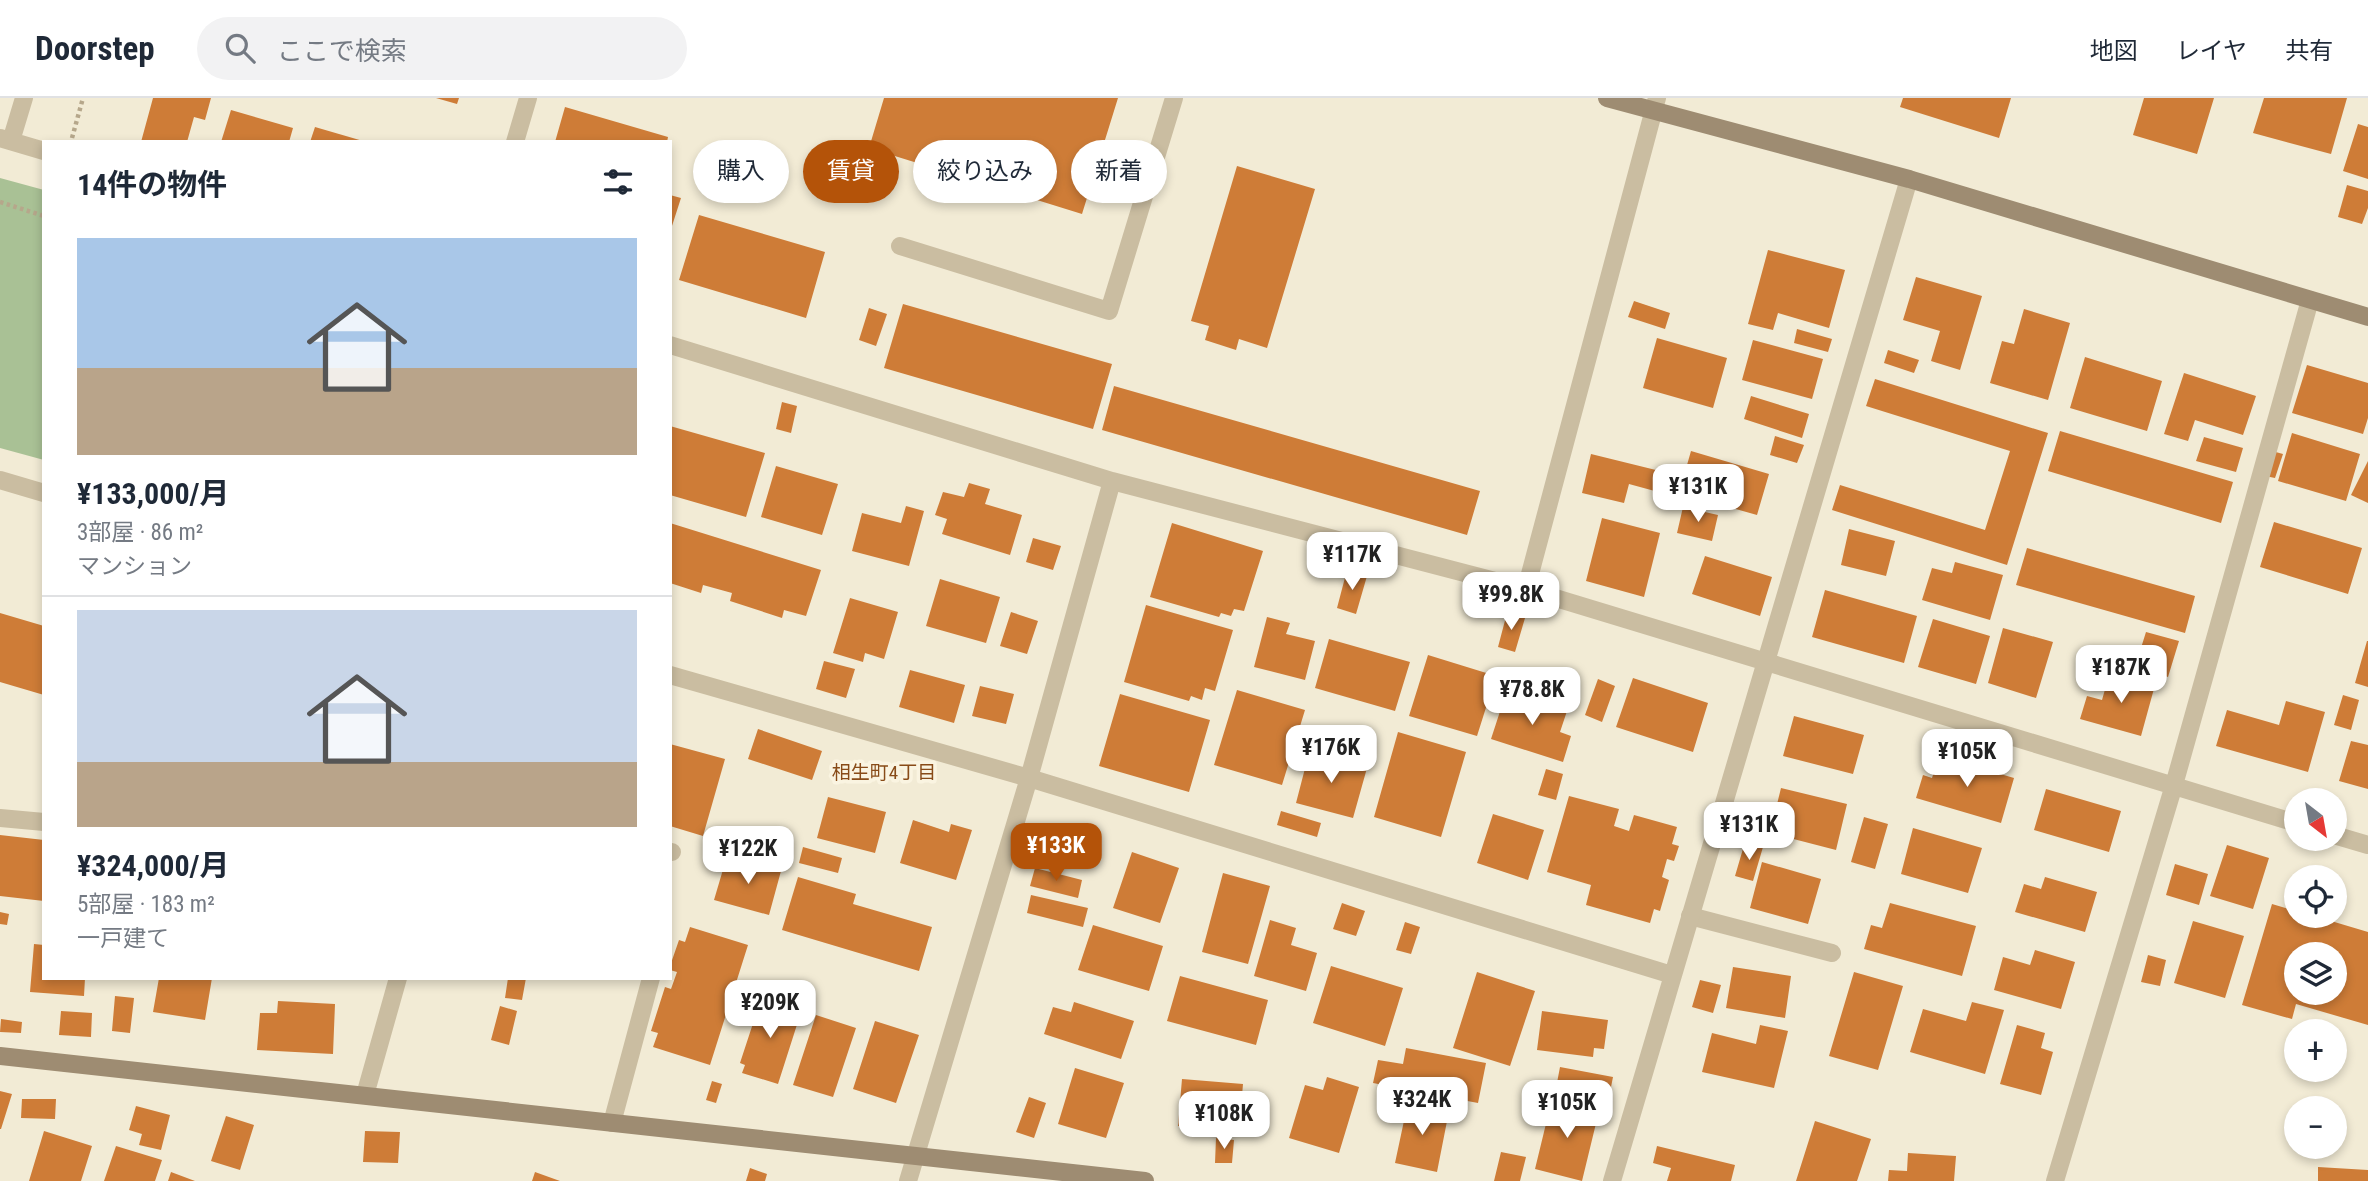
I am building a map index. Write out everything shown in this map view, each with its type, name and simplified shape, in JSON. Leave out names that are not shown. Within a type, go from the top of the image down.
[{"type":"street","points":[[24,98],[6,139],[42,150]]},
{"type":"street","points":[[516,140],[528,98]]},
{"type":"street","points":[[900,246],[1109,311],[1174,98]]},
{"type":"street","points":[[1607,98],[1655,105],[2368,317]]},
{"type":"street","points":[[1525,589],[1655,105]]},
{"type":"street","points":[[1612,1181],[1909,179]]},
{"type":"street","points":[[2055,1181],[2174,785],[2310,300]]},
{"type":"street","points":[[672,346],[1112,481],[1525,589],[2284,819]]},
{"type":"street","points":[[0,480],[42,492]]},
{"type":"street","points":[[908,1181],[1029,778],[1112,481]]},
{"type":"street","points":[[672,677],[1029,778],[1672,975]]},
{"type":"street","points":[[0,818],[42,822]]},
{"type":"street","points":[[2347,839],[2368,845]]},
{"type":"street","points":[[1690,916],[1832,953]]},
{"type":"street","points":[[365,1095],[397,980]]},
{"type":"street","points":[[612,1123],[650,980]]},
{"type":"street","points":[[0,1056],[1145,1181]]},
{"type":"path","points":[[71,140],[83,98]]},
{"type":"path","points":[[0,202],[42,215]]},
{"type":"green space","points":[[0,178],[42,189],[42,459],[0,448]]},
{"type":"building","points":[[153,98],[211,98],[205,120],[194,117],[188,140],[142,140]]},
{"type":"building","points":[[436,98],[459,98],[457,104]]},
{"type":"building","points":[[884,98],[1118,98],[1105,140],[1071,140],[1071,203],[1085,203],[1082,214],[1046,203],[1057,203],[1057,140],[913,140],[913,162],[899,157],[899,140],[871,140]]},
{"type":"building","points":[[1903,98],[2011,98],[1999,138],[1900,107]]},
{"type":"building","points":[[2144,98],[2214,98],[2197,154],[2133,135]]},
{"type":"building","points":[[2264,98],[2347,98],[2331,154],[2253,133]]},
{"type":"building","points":[[565,107],[668,137],[667,140],[556,140]]},
{"type":"building","points":[[231,110],[293,128],[290,140],[222,140]]},
{"type":"building","points":[[2358,124],[2368,127],[2368,179],[2343,171]]},
{"type":"building","points":[[315,127],[360,140],[311,140]]},
{"type":"building","points":[[1237,166],[1315,189],[1267,348],[1239,339],[1236,350],[1205,340],[1209,326],[1191,321]]},
{"type":"building","points":[[2347,185],[2368,191],[2368,208],[2362,224],[2338,217]]},
{"type":"building","points":[[672,196],[681,198],[672,226]]},
{"type":"building","points":[[699,215],[825,252],[806,318],[679,280]]},
{"type":"building","points":[[1768,250],[1845,270],[1829,328],[1778,313],[1773,330],[1748,324]]},
{"type":"building","points":[[1916,277],[1982,296],[1960,370],[1931,361],[1940,331],[1903,320]]},
{"type":"building","points":[[1634,301],[1670,313],[1665,329],[1628,317]]},
{"type":"building","points":[[903,304],[1112,364],[1093,429],[884,368]]},
{"type":"building","points":[[869,308],[887,314],[876,346],[859,340]]},
{"type":"building","points":[[2024,309],[2070,323],[2048,400],[1990,383],[2002,341],[2014,344]]},
{"type":"building","points":[[1797,329],[1832,339],[1828,352],[1794,343]]},
{"type":"building","points":[[1657,338],[1727,358],[1713,408],[1643,388]]},
{"type":"building","points":[[1753,340],[1823,359],[1812,399],[1742,380]]},
{"type":"building","points":[[1888,350],[1919,360],[1914,373],[1884,363]]},
{"type":"building","points":[[2085,357],[2162,381],[2147,431],[2070,408]]},
{"type":"building","points":[[2307,365],[2368,383],[2368,418],[2363,434],[2292,413]]},
{"type":"building","points":[[2184,373],[2256,396],[2243,435],[2195,420],[2188,441],[2164,434]]},
{"type":"building","points":[[1875,379],[2048,433],[2007,565],[1832,510],[1840,485],[1985,530],[2010,451],[1866,406]]},
{"type":"building","points":[[1114,386],[1480,491],[1467,535],[1102,430]]},
{"type":"building","points":[[1751,396],[1809,414],[1802,438],[1744,419]]},
{"type":"building","points":[[782,402],[797,406],[791,433],[776,429]]},
{"type":"building","points":[[672,427],[765,453],[746,517],[672,496]]},
{"type":"building","points":[[2060,431],[2233,482],[2221,523],[2048,471]]},
{"type":"building","points":[[2292,433],[2360,454],[2346,501],[2278,481]]},
{"type":"building","points":[[1775,436],[1804,445],[1797,463],[1770,455]]},
{"type":"building","points":[[2204,437],[2243,448],[2236,472],[2196,461]]},
{"type":"building","points":[[1691,451],[1769,474],[1757,515],[1679,493]]},
{"type":"building","points":[[2272,451],[2283,454],[2275,478],[2265,476]]},
{"type":"building","points":[[1591,454],[1668,473],[1662,493],[1629,484],[1624,503],[1582,493]]},
{"type":"building","points":[[2368,461],[2368,503],[2351,495]]},
{"type":"building","points":[[776,466],[838,484],[822,535],[761,517]]},
{"type":"building","points":[[969,483],[990,489],[985,504],[1022,515],[1010,555],[942,534],[947,519],[935,515],[943,492],[964,497]]},
{"type":"building","points":[[906,506],[924,511],[909,566],[852,551],[862,513],[901,523]]},
{"type":"building","points":[[1683,507],[1718,515],[1712,541],[1677,533]]},
{"type":"building","points":[[1602,518],[1660,533],[1644,597],[1586,581]]},
{"type":"building","points":[[2274,522],[2362,548],[2348,594],[2260,567]]},
{"type":"building","points":[[1172,523],[1263,551],[1244,611],[1234,609],[1231,616],[1221,613],[1219,617],[1150,597]]},
{"type":"building","points":[[672,524],[821,570],[806,616],[784,610],[782,618],[730,601],[732,593],[703,585],[701,593],[672,584]]},
{"type":"building","points":[[1849,529],[1895,541],[1886,576],[1841,565]]},
{"type":"building","points":[[1033,538],[1061,546],[1053,570],[1026,562]]},
{"type":"building","points":[[2027,548],[2195,596],[2185,633],[2016,585]]},
{"type":"building","points":[[1705,556],[1772,577],[1760,616],[1692,594]]},
{"type":"building","points":[[1955,562],[2003,575],[1990,620],[1922,600],[1932,568],[1952,573]]},
{"type":"building","points":[[1347,570],[1367,576],[1356,614],[1337,608]]},
{"type":"building","points":[[940,579],[1000,597],[986,643],[926,626]]},
{"type":"building","points":[[1825,590],[1917,616],[1904,663],[1812,637]]},
{"type":"building","points":[[850,598],[898,612],[884,659],[865,653],[863,662],[833,653]]},
{"type":"building","points":[[1146,605],[1233,630],[1215,691],[1205,688],[1202,700],[1191,696],[1189,701],[1124,682]]},
{"type":"building","points":[[1011,612],[1038,621],[1027,654],[1000,646]]},
{"type":"building","points":[[0,613],[42,625],[42,694],[0,682]]},
{"type":"building","points":[[1507,613],[1525,618],[1515,652],[1498,647]]},
{"type":"building","points":[[1267,617],[1290,623],[1286,634],[1315,641],[1305,680],[1254,667]]},
{"type":"building","points":[[1933,619],[1990,636],[1976,684],[1918,667]]},
{"type":"building","points":[[2003,628],[2053,642],[2036,698],[1988,683]]},
{"type":"building","points":[[2146,632],[2179,641],[2168,677],[2135,667]]},
{"type":"building","points":[[1329,639],[1410,662],[1395,711],[1315,688]]},
{"type":"building","points":[[2368,641],[2368,687],[2355,683]]},
{"type":"building","points":[[1428,655],[1496,676],[1477,736],[1409,716]]},
{"type":"building","points":[[824,661],[855,669],[846,698],[816,689]]},
{"type":"building","points":[[910,670],[965,685],[954,723],[899,707]]},
{"type":"building","points":[[2110,672],[2155,685],[2141,736],[2080,719],[2087,696],[2102,700]]},
{"type":"building","points":[[1633,678],[1708,703],[1693,752],[1616,727]]},
{"type":"building","points":[[1598,679],[1615,686],[1602,722],[1585,715]]},
{"type":"building","points":[[980,686],[1014,694],[1006,724],[972,716]]},
{"type":"building","points":[[1237,690],[1305,710],[1282,785],[1214,765]]},
{"type":"building","points":[[1506,693],[1567,711],[1560,732],[1571,736],[1563,762],[1491,739]]},
{"type":"building","points":[[1120,694],[1210,720],[1189,792],[1099,766]]},
{"type":"building","points":[[2343,695],[2359,700],[2351,730],[2334,725]]},
{"type":"building","points":[[2286,701],[2325,712],[2308,772],[2216,746],[2227,710],[2279,725]]},
{"type":"building","points":[[1794,716],[1864,735],[1853,774],[1783,756]]},
{"type":"building","points":[[758,729],[822,751],[812,780],[748,759]]},
{"type":"building","points":[[1398,732],[1466,752],[1441,837],[1374,817]]},
{"type":"building","points":[[2351,741],[2368,745],[2368,789],[2339,781]]},
{"type":"building","points":[[672,745],[725,759],[703,836],[672,827]]},
{"type":"building","points":[[1309,753],[1367,768],[1353,818],[1296,803]]},
{"type":"building","points":[[1939,756],[2014,778],[2001,823],[1916,798],[1923,775],[1932,778]]},
{"type":"building","points":[[1546,769],[1563,774],[1556,800],[1538,795]]},
{"type":"building","points":[[1781,788],[1847,804],[1836,850],[1770,833]]},
{"type":"building","points":[[2046,789],[2121,811],[2109,852],[2034,830]]},
{"type":"building","points":[[1569,796],[1619,809],[1614,826],[1629,831],[1634,815],[1677,827],[1672,844],[1679,846],[1674,861],[1667,859],[1662,877],[1669,880],[1660,911],[1654,909],[1650,923],[1586,905],[1591,885],[1547,872]]},
{"type":"building","points":[[828,797],[886,812],[875,853],[817,838]]},
{"type":"building","points":[[1281,811],[1321,823],[1317,837],[1277,825]]},
{"type":"building","points":[[1493,814],[1544,830],[1528,880],[1477,863]]},
{"type":"building","points":[[1864,817],[1888,824],[1875,869],[1851,862]]},
{"type":"building","points":[[913,820],[949,832],[951,824],[972,830],[956,880],[900,863]]},
{"type":"building","points":[[1913,828],[1982,848],[1968,893],[1901,874]]},
{"type":"building","points":[[0,835],[42,840],[42,901],[0,896]]},
{"type":"building","points":[[1745,842],[1763,847],[1753,881],[1735,876]]},
{"type":"building","points":[[2227,845],[2269,858],[2253,909],[2210,896]]},
{"type":"building","points":[[803,847],[842,858],[838,873],[799,863]]},
{"type":"building","points":[[1132,852],[1179,868],[1160,923],[1113,908]]},
{"type":"building","points":[[727,856],[781,871],[769,915],[714,900]]},
{"type":"building","points":[[1762,862],[1821,879],[1808,924],[1750,908]]},
{"type":"building","points":[[2175,864],[2208,874],[2199,905],[2166,895]]},
{"type":"building","points":[[1035,868],[1082,880],[1078,898],[1030,886]]},
{"type":"building","points":[[1223,873],[1270,886],[1248,964],[1202,952]]},
{"type":"building","points":[[798,877],[856,894],[853,904],[932,927],[919,971],[782,930]]},
{"type":"building","points":[[2045,877],[2097,892],[2085,932],[2015,912],[2024,884],[2041,889]]},
{"type":"building","points":[[1031,895],[1088,908],[1083,927],[1027,913]]},
{"type":"building","points":[[1342,903],[1365,911],[1356,936],[1333,929]]},
{"type":"building","points":[[1890,903],[1976,926],[1962,976],[1864,949],[1871,925],[1882,928]]},
{"type":"building","points":[[2272,904],[2284,908],[2284,928],[2347,928],[2347,926],[2368,932],[2368,1025],[2299,1005],[2347,1005],[2347,942],[2284,942],[2284,1005],[2296,1005],[2292,1019],[2242,1005]]},
{"type":"building","points":[[0,912],[9,914],[7,925],[0,924]]},
{"type":"building","points":[[1270,920],[1296,928],[1291,945],[1317,953],[1306,991],[1254,976]]},
{"type":"building","points":[[2193,921],[2244,936],[2225,998],[2174,983]]},
{"type":"building","points":[[1405,922],[1420,927],[1411,954],[1396,950]]},
{"type":"building","points":[[1093,925],[1163,946],[1149,991],[1078,970]]},
{"type":"building","points":[[690,927],[748,945],[710,1065],[653,1047],[658,1033],[651,1031],[665,987],[671,989],[677,972],[672,971],[672,960],[679,940],[685,942]]},
{"type":"building","points":[[34,944],[42,945],[42,980],[85,980],[84,996],[30,992]]},
{"type":"building","points":[[2035,950],[2075,962],[2061,1009],[1994,990],[2003,957],[2030,965]]},
{"type":"building","points":[[2148,955],[2166,960],[2160,986],[2141,982]]},
{"type":"building","points":[[1331,966],[1403,988],[1385,1046],[1313,1023]]},
{"type":"building","points":[[1733,967],[1791,976],[1785,1018],[1726,1008]]},
{"type":"building","points":[[1477,972],[1535,991],[1510,1066],[1453,1048]]},
{"type":"building","points":[[1854,972],[1903,986],[1878,1070],[1829,1056]]},
{"type":"building","points":[[1180,976],[1268,1000],[1256,1045],[1167,1021]]},
{"type":"building","points":[[159,980],[212,980],[205,1020],[153,1012]]},
{"type":"building","points":[[508,980],[526,980],[522,1000],[505,998]]},
{"type":"building","points":[[1700,980],[1721,985],[1713,1013],[1692,1007]]},
{"type":"building","points":[[115,996],[134,998],[130,1033],[112,1031]]},
{"type":"building","points":[[762,996],[802,1009],[778,1084],[742,1073],[745,1065],[740,1063]]},
{"type":"building","points":[[278,1001],[335,1004],[333,1054],[257,1050],[260,1013],[277,1013]]},
{"type":"building","points":[[1074,1002],[1134,1021],[1121,1059],[1044,1034],[1053,1007],[1071,1012]]},
{"type":"building","points":[[1972,1002],[2004,1010],[1985,1074],[1910,1052],[1923,1009],[1966,1021]]},
{"type":"building","points":[[500,1006],[517,1011],[509,1045],[491,1040]]},
{"type":"building","points":[[61,1011],[92,1013],[91,1037],[59,1035]]},
{"type":"building","points":[[1542,1011],[1608,1020],[1604,1049],[1594,1048],[1593,1057],[1537,1050]]},
{"type":"building","points":[[816,1015],[856,1028],[833,1097],[793,1085]]},
{"type":"building","points":[[1,1019],[22,1022],[21,1033],[0,1032]]},
{"type":"building","points":[[875,1021],[919,1035],[896,1103],[853,1089]]},
{"type":"building","points":[[1760,1025],[1788,1031],[1774,1088],[1702,1072],[1712,1033],[1756,1044]]},
{"type":"building","points":[[2017,1025],[2045,1033],[2041,1048],[2053,1052],[2041,1095],[2000,1084]]},
{"type":"building","points":[[1406,1048],[1486,1063],[1478,1103],[1373,1083],[1378,1060],[1403,1064]]},
{"type":"building","points":[[1560,1067],[1613,1077],[1609,1097],[1556,1088]]},
{"type":"building","points":[[1075,1068],[1124,1083],[1106,1138],[1058,1124]]},
{"type":"building","points":[[1327,1077],[1359,1087],[1339,1153],[1289,1138],[1305,1085],[1323,1090]]},
{"type":"building","points":[[1182,1079],[1243,1084],[1239,1131],[1178,1126]]},
{"type":"building","points":[[712,1081],[722,1084],[716,1103],[706,1100]]},
{"type":"building","points":[[0,1091],[12,1094],[1,1129],[0,1129]]},
{"type":"building","points":[[1029,1097],[1046,1103],[1034,1138],[1016,1132]]},
{"type":"building","points":[[22,1099],[56,1099],[55,1119],[21,1118]]},
{"type":"building","points":[[1552,1099],[1599,1111],[1582,1181],[1535,1169]]},
{"type":"building","points":[[1408,1102],[1449,1111],[1437,1172],[1395,1163]]},
{"type":"building","points":[[136,1106],[170,1115],[161,1150],[139,1145],[142,1134],[129,1130]]},
{"type":"building","points":[[226,1116],[254,1125],[240,1170],[211,1161]]},
{"type":"building","points":[[1815,1121],[1871,1139],[1857,1181],[1796,1181]]},
{"type":"building","points":[[44,1131],[92,1146],[81,1181],[29,1181]]},
{"type":"building","points":[[365,1131],[400,1132],[398,1163],[363,1162]]},
{"type":"building","points":[[1216,1138],[1234,1140],[1232,1163],[1215,1163]]},
{"type":"building","points":[[116,1146],[162,1160],[155,1181],[104,1181]]},
{"type":"building","points":[[1657,1146],[1735,1165],[1731,1181],[1667,1181],[1671,1168],[1653,1163]]},
{"type":"building","points":[[1501,1152],[1526,1157],[1520,1181],[1494,1181]]},
{"type":"building","points":[[1908,1153],[1956,1156],[1954,1181],[1888,1181],[1889,1170],[1907,1171]]},
{"type":"building","points":[[2318,1167],[2368,1170],[2368,1181],[2318,1181]]},
{"type":"building","points":[[750,1168],[767,1174],[765,1181],[746,1181]]},
{"type":"building","points":[[171,1172],[195,1181],[168,1181]]},
{"type":"building","points":[[535,1172],[560,1181],[532,1181]]},
{"type":"district","name":"相生町4丁目","points":[[884,772]]}]
